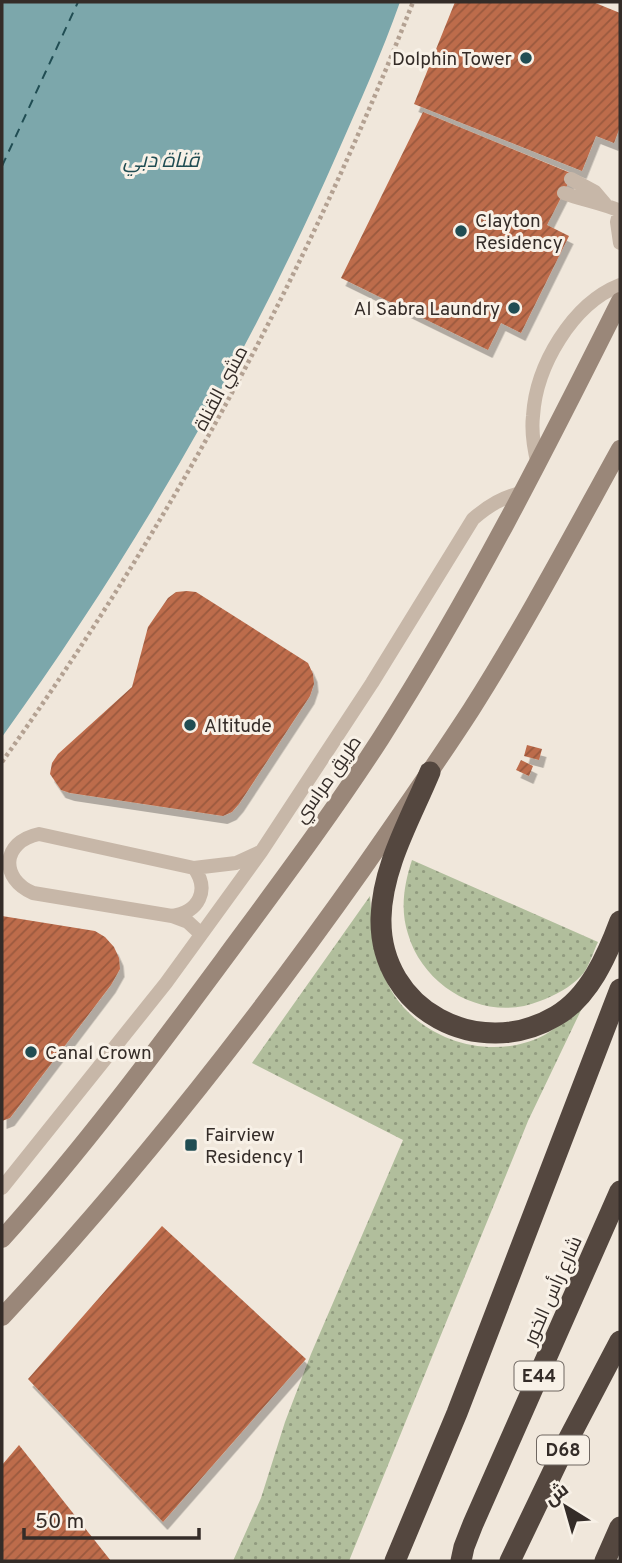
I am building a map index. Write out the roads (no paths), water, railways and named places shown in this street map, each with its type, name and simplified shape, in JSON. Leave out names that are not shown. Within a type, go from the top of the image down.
[{"type":"highway","points":[[430,772],[390,867],[382,897],[381,920],[389,961],[398,981],[411,998],[427,1012],[445,1023],[472,1032],[502,1034],[531,1028],[549,1020],[580,997],[597,972],[620,921]]},
{"type":"highway","points":[[395,1561],[457,1413],[616,1008],[620,989]]},
{"type":"highway","name":"شارع رأس الخور","points":[[461,1561],[473,1524],[620,1191]]},
{"type":"highway","name":"D68","points":[[510,1561],[568,1440],[620,1341]]},
{"type":"highway","points":[[605,1561],[620,1527]]},
{"type":"street","name":"طريق مراسي","points":[[2,1239],[46,1189],[163,1043],[381,738],[524,492],[620,300]]},
{"type":"street","points":[[2,1317],[118,1189],[198,1092],[267,1002],[430,772],[512,643],[620,449]]},
{"type":"lane","points":[[570,179],[595,192],[615,208],[620,243]]},
{"type":"lane","points":[[564,193],[615,208]]},
{"type":"lane","points":[[538,465],[532,432],[533,415],[546,366],[562,335],[579,313],[602,294],[620,285]]},
{"type":"lane","points":[[2,1188],[121,1042],[261,852],[366,694],[473,519],[488,506],[505,497],[524,492]]},
{"type":"lane","points":[[201,934],[188,922],[172,916],[33,893],[19,888],[10,876],[8,861],[13,847],[24,837],[39,834],[194,867],[236,863],[261,852]]},
{"type":"lane","points":[[172,916],[191,910],[197,904],[202,885],[194,867]]},
{"type":"water","name":"قناة دبي","points":[[2,2],[400,2],[337,154],[226,381],[142,527],[2,737]]},
{"type":"place","name":"Dolphin Tower","points":[[526,58]]},
{"type":"place","name":"Clayton Residency","points":[[461,231]]},
{"type":"place","name":"Al Sabra Laundry","points":[[514,308]]},
{"type":"place","name":"Altitude","points":[[190,725]]},
{"type":"place","name":"Canal Crown","points":[[31,1052]]},
{"type":"place","name":"Fairview Residency 1","points":[[191,1145]]}]
